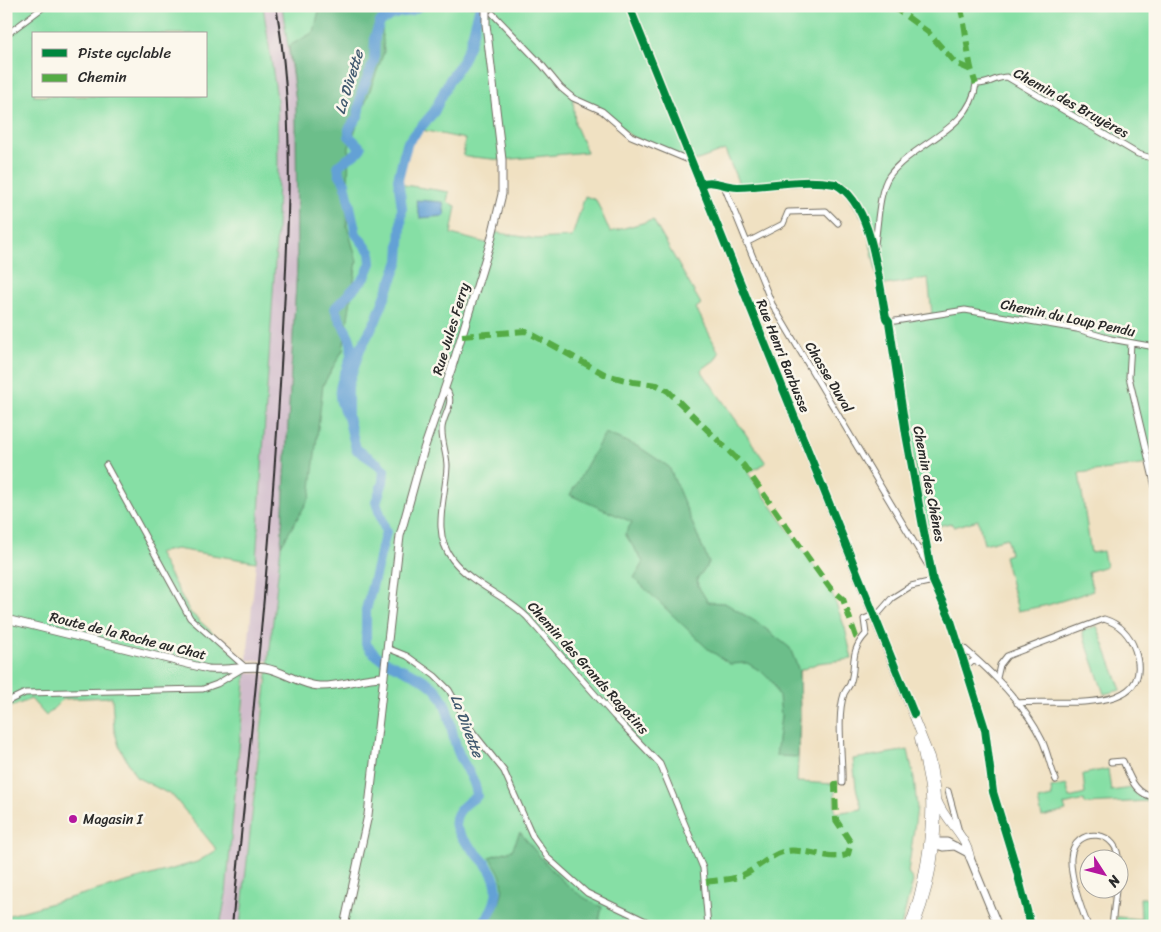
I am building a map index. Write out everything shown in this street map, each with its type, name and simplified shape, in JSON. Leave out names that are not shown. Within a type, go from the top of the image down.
[{"type":"main road","name":"Rue Jules Ferry","points":[[344,926],[362,851],[376,756],[400,536],[413,487],[490,244],[502,194],[502,160],[486,24],[486,6]]},
{"type":"main road","name":"Rue Henri Barbusse","points":[[629,6],[914,714]]},
{"type":"main road","name":"Route de la Roche au Chat","points":[[6,619],[208,669],[267,668],[306,683],[320,686],[384,677]]},
{"type":"main road","points":[[914,714],[930,756],[937,799],[943,814],[967,845],[998,926]]},
{"type":"main road","points":[[909,926],[933,842],[928,777],[914,714]]},
{"type":"main road","points":[[915,926],[931,866],[937,799]]},
{"type":"main road","points":[[933,842],[956,846],[965,850],[970,857]]},
{"type":"main road","points":[[933,842],[947,848]]},
{"type":"main road","points":[[931,866],[937,856],[947,848],[956,846]]},
{"type":"street","points":[[6,35],[45,6]]},
{"type":"street","points":[[493,14],[542,65],[561,88],[573,98],[602,111],[630,136],[691,160]]},
{"type":"street","name":"Chemin des Bruyères","points":[[874,253],[886,181],[895,170],[937,138],[969,107],[975,96],[976,84],[987,85],[1000,77],[1007,77],[1138,154],[1155,159]]},
{"type":"street","name":"Chemin des Chênes","points":[[700,184],[713,181],[724,186],[740,187],[782,182],[835,184],[842,187],[857,206],[866,224],[874,253],[884,310],[889,322],[906,434],[931,572],[959,645],[985,730],[994,792],[1031,926]]},
{"type":"street","name":"Chasse Duval","points":[[724,186],[772,304],[931,572]]},
{"type":"street","points":[[746,243],[782,224],[788,212],[794,210],[826,211],[838,223]]},
{"type":"street","name":"Chemin du Loup Pendu","points":[[889,322],[965,310],[1077,329],[1155,347]]},
{"type":"street","points":[[1132,343],[1128,377],[1155,487]]},
{"type":"street","name":"Chemin des Grands Ragotins","points":[[444,390],[448,392],[450,401],[442,428],[447,464],[441,510],[444,547],[453,560],[482,587],[515,605],[528,617],[614,716],[660,764],[703,868],[708,926]]},
{"type":"street","points":[[6,702],[25,693],[203,689],[217,684],[244,667],[190,618],[106,465]]},
{"type":"street","points":[[842,783],[840,716],[844,693],[850,684],[852,659],[860,640],[866,634],[864,619],[874,616],[892,598],[911,586],[934,581]]},
{"type":"street","points":[[996,678],[1000,665],[1007,656],[1104,619],[1116,623],[1130,640],[1135,650],[1139,672],[1135,685],[1130,691],[1121,696],[1099,700],[1017,703]]},
{"type":"street","points":[[959,645],[981,663],[1017,703],[1043,742],[1049,766],[1056,780]]},
{"type":"street","points":[[387,651],[407,656],[449,690],[472,731],[504,771],[533,837],[548,858],[587,894],[656,926]]},
{"type":"street","points":[[966,667],[973,661],[981,663]]},
{"type":"street","points":[[1112,762],[1123,761],[1136,788],[1147,796],[1155,798]]},
{"type":"street","points":[[948,791],[961,832],[960,835]]},
{"type":"street","points":[[1078,889],[1071,858],[1074,848],[1080,839],[1089,835],[1105,838],[1116,846],[1116,850]]},
{"type":"street","points":[[1081,900],[1088,926]]},
{"type":"street","points":[[1112,926],[1115,900]]},
{"type":"shaded area","points":[[263,6],[282,6],[296,101],[297,146],[297,267],[281,546],[268,661],[247,660],[256,562],[277,230],[277,99]]},
{"type":"shaded area","points":[[247,672],[266,674],[240,926],[220,926],[226,894]]},
{"type":"green space","points":[[6,6],[263,6],[277,99],[278,160],[277,230],[256,562],[176,549],[158,553],[190,612],[242,660],[247,660],[226,894],[220,926],[6,926],[6,916],[197,862],[217,850],[173,796],[136,777],[119,746],[114,729],[112,697],[63,699],[46,716],[31,699],[6,709]]},
{"type":"green space","points":[[282,6],[1155,6],[1155,487],[1149,464],[1079,473],[1091,553],[1103,551],[1106,566],[1088,572],[1093,591],[1048,605],[1018,611],[1004,556],[1010,554],[1007,538],[984,544],[978,520],[954,527],[951,523],[925,529],[889,322],[932,314],[928,278],[879,286],[866,224],[842,187],[828,182],[740,187],[725,150],[691,161],[631,136],[609,116],[573,98],[575,124],[587,152],[502,160],[463,156],[465,139],[417,129],[400,163],[398,184],[449,192],[447,202],[456,206],[451,234],[490,244],[493,232],[536,239],[572,237],[585,196],[596,200],[610,232],[653,220],[701,304],[696,308],[719,353],[715,360],[701,370],[766,463],[748,473],[830,588],[845,628],[852,659],[818,663],[799,671],[800,717],[797,782],[835,784],[835,813],[862,809],[856,788],[853,759],[908,750],[914,778],[917,808],[908,872],[913,881],[901,926],[240,926],[281,546],[297,267],[296,101]]},
{"type":"green space","points":[[320,6],[380,6],[384,52],[349,147],[347,226],[357,261],[343,350],[323,385],[310,497],[281,546],[297,267],[296,101],[289,46],[314,32]]},
{"type":"green space","points":[[605,433],[639,447],[669,467],[709,563],[697,579],[698,586],[708,602],[725,603],[761,625],[790,648],[799,671],[800,717],[798,757],[776,756],[781,716],[779,697],[773,683],[762,672],[747,663],[730,664],[708,649],[634,578],[643,562],[625,534],[632,522],[570,495]]},
{"type":"green space","points":[[1097,626],[1121,690],[1104,694],[1082,631]]},
{"type":"green space","points":[[1108,769],[1111,791],[1131,788],[1138,796],[1150,801],[1085,804],[1084,800],[1064,805],[1066,811],[1042,817],[1038,800],[1052,797],[1051,788],[1067,785],[1069,798],[1085,794],[1083,774]]},
{"type":"green space","points":[[520,832],[556,875],[578,893],[602,907],[598,926],[485,926],[500,900],[503,884],[501,876],[489,857],[512,850]]},
{"type":"green space","points":[[1140,898],[1155,898],[1155,926],[1115,926],[1117,917],[1141,919]]},
{"type":"water","points":[[416,200],[443,202],[445,216],[420,218]]},
{"type":"waterway","name":"La Divette","points":[[348,417],[342,405],[340,395],[343,377],[350,361],[351,343],[335,308],[365,277],[371,263],[370,252],[356,234],[345,183],[339,173],[338,166],[361,148],[349,136],[349,129],[358,116],[361,94],[374,61],[375,36],[380,22],[391,15],[409,11],[419,6]]},
{"type":"waterway","name":"La Divette","points":[[480,6],[470,44],[462,62],[449,81],[434,112],[408,142],[398,179],[402,207],[399,261],[376,320],[360,349],[348,386],[348,417],[356,449],[384,470],[383,482],[376,502],[386,532],[366,610],[366,644],[380,658],[425,681],[433,687],[444,702],[456,746],[472,779],[477,796],[459,812],[456,825],[463,838],[487,866],[496,882],[495,902],[480,926]]},
{"type":"railway","points":[[232,926],[267,565],[278,421],[286,262],[289,177],[288,134],[282,49],[276,6]]},
{"type":"marked path","points":[[892,6],[928,32],[955,63],[971,70]]},
{"type":"marked path","points":[[960,6],[970,65],[976,84]]},
{"type":"marked path","points":[[462,336],[526,331],[606,375],[633,382],[657,385],[668,391],[744,466],[830,588],[843,599],[856,637],[860,640]]},
{"type":"marked path","points":[[706,882],[739,877],[775,855],[787,851],[802,851],[827,856],[848,854],[851,843],[836,820],[835,784],[842,783]]},
{"type":"cycle path","points":[[629,6],[914,714]]},
{"type":"cycle path","points":[[700,184],[710,182],[732,187],[799,182],[835,184],[848,194],[858,208],[866,225],[872,244],[886,318],[889,322],[906,434],[933,581],[951,621],[985,729],[993,792],[1015,864],[1031,926]]},
{"type":"place","name":"Magasin I","points":[[73,819]]}]
